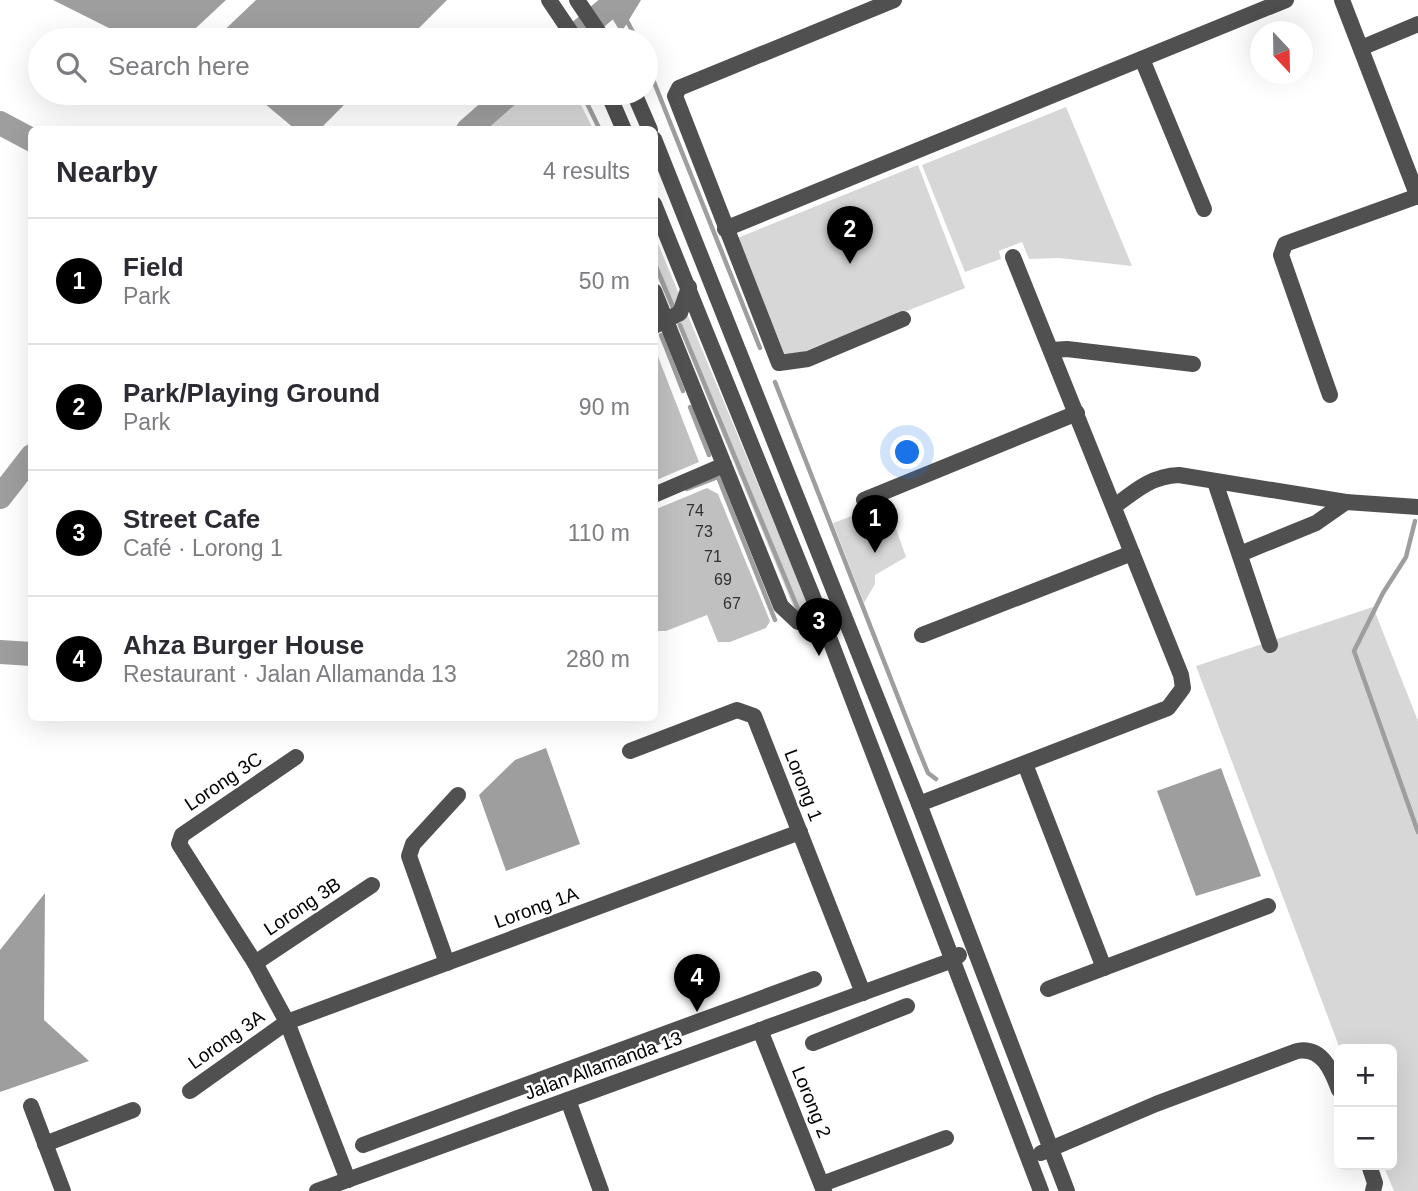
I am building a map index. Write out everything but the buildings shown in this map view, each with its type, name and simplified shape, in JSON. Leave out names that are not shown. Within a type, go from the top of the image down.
[{"type":"street","points":[[549,0],[568,28]]},
{"type":"street","points":[[577,0],[596,28]]},
{"type":"street","points":[[779,363],[724,229],[675,92],[894,0]]},
{"type":"street","points":[[724,229],[1286,0]]},
{"type":"street","points":[[1330,395],[1281,255],[1282,248],[1285,244],[1418,197],[1411,162],[1342,0]]},
{"type":"street","points":[[1361,48],[1418,24]]},
{"type":"street","points":[[1142,59],[1204,209]]},
{"type":"street","points":[[613,105],[622,126]]},
{"type":"street","points":[[639,105],[648,126]]},
{"type":"street","points":[[658,149],[919,804],[1067,1191]]},
{"type":"street","points":[[658,214],[825,627],[1041,1191]]},
{"type":"street","points":[[919,804],[1168,708],[1183,688],[1181,675],[1115,506],[1013,257]]},
{"type":"street","points":[[688,286],[685,307],[660,323],[724,465],[781,606],[798,622],[825,627]]},
{"type":"street","points":[[728,384],[779,363],[808,359],[903,319]]},
{"type":"street","points":[[1051,350],[1067,349],[1194,364]]},
{"type":"street","points":[[864,500],[1077,414]]},
{"type":"street","points":[[658,493],[724,465]]},
{"type":"street","points":[[1115,506],[1145,483],[1163,475],[1179,475],[1346,502],[1418,507]]},
{"type":"street","points":[[1215,482],[1270,645]]},
{"type":"street","points":[[1240,554],[1316,523],[1346,502]]},
{"type":"street","points":[[922,635],[1132,553]]},
{"type":"street","name":"Lorong 1","points":[[630,751],[737,710],[750,712],[754,716],[863,993]]},
{"type":"street","name":"Lorong 3C","points":[[256,963],[180,844],[182,835],[296,757]]},
{"type":"street","points":[[1025,764],[1104,968]]},
{"type":"street","points":[[447,963],[409,856],[418,838],[458,795]]},
{"type":"street","name":"Lorong 1A","points":[[288,1022],[800,832]]},
{"type":"street","name":"Lorong 3B","points":[[256,963],[372,885]]},
{"type":"street","points":[[1048,989],[1268,906]]},
{"type":"street","points":[[953,960],[965,948],[967,934]]},
{"type":"street","name":"Jalan Allamanda 13","points":[[317,1191],[953,960]]},
{"type":"street","points":[[256,963],[288,1022],[348,1180]]},
{"type":"street","points":[[363,1145],[814,979]]},
{"type":"street","points":[[829,1005],[839,1033]]},
{"type":"street","points":[[813,1043],[907,1006]]},
{"type":"street","name":"Lorong 3A","points":[[190,1091],[288,1022]]},
{"type":"street","points":[[682,1028],[693,1054]]},
{"type":"street","name":"Lorong 2","points":[[760,1030],[823,1188]]},
{"type":"street","points":[[1029,1159],[1156,1104],[1297,1051],[1312,1052],[1327,1062],[1334,1078]]},
{"type":"street","points":[[568,1100],[601,1191]]},
{"type":"street","points":[[31,1106],[63,1191]]},
{"type":"street","points":[[46,1143],[133,1110]]},
{"type":"street","points":[[440,1117],[451,1142]]},
{"type":"street","points":[[823,1188],[946,1138]]},
{"type":"street","points":[[1371,1170],[1375,1183],[1373,1191]]},
{"type":"shaded area","points":[[53,0],[226,0],[196,28],[109,28]]},
{"type":"shaded area","points":[[256,0],[447,0],[419,28],[227,28]]},
{"type":"shaded area","points":[[601,0],[641,0],[624,28],[618,28]]},
{"type":"shaded area","points":[[266,105],[344,105],[323,126],[291,126]]},
{"type":"shaded area","points":[[507,105],[581,105],[592,126],[484,126]]},
{"type":"shaded area","points":[[1066,107],[1132,266],[1059,258],[1029,259],[1022,242],[999,251],[1001,259],[965,272],[922,165]]},
{"type":"shaded area","points":[[918,165],[965,288],[783,360],[735,239]]},
{"type":"shaded area","points":[[658,244],[815,621],[800,623],[658,278]]},
{"type":"shaded area","points":[[889,509],[906,557],[875,575],[875,584],[864,603],[833,523],[863,512],[872,515]]},
{"type":"shaded area","points":[[1373,607],[1418,721],[1418,1191],[1394,1191],[1385,1170],[1397,1170],[1397,1044],[1338,1044],[1196,666]]},
{"type":"shaded area","points":[[546,748],[580,844],[506,871],[479,795],[515,760]]},
{"type":"shaded area","points":[[1221,768],[1261,876],[1196,896],[1157,791]]},
{"type":"shaded area","points":[[45,893],[44,1020],[89,1061],[0,1092],[0,950]]},
{"type":"waterway","points":[[584,28],[617,0]]},
{"type":"waterway","points":[[626,19],[631,28]]},
{"type":"waterway","points":[[658,92],[760,348]]},
{"type":"waterway","points":[[473,126],[496,105]]},
{"type":"waterway","points":[[588,105],[598,126]]},
{"type":"waterway","points":[[0,123],[28,138]]},
{"type":"waterway","points":[[658,271],[673,307]]},
{"type":"waterway","points":[[680,325],[801,616]]},
{"type":"waterway","points":[[661,335],[683,391]]},
{"type":"waterway","points":[[775,382],[919,751],[928,773],[936,779]]},
{"type":"waterway","points":[[690,407],[709,455]]},
{"type":"waterway","points":[[0,497],[28,461]]},
{"type":"waterway","points":[[687,489],[718,477],[775,620]]},
{"type":"waterway","points":[[1415,521],[1406,557],[1383,593],[1354,651],[1418,832]]},
{"type":"waterway","points":[[0,652],[28,654]]},
{"type":"place","name":"Park/Playing Ground","points":[[850,264]]},
{"type":"place","name":"Field","points":[[875,553]]},
{"type":"place","name":"Street Cafe","points":[[819,656]]},
{"type":"place","name":"Ahza Burger House","points":[[697,1012]]}]
